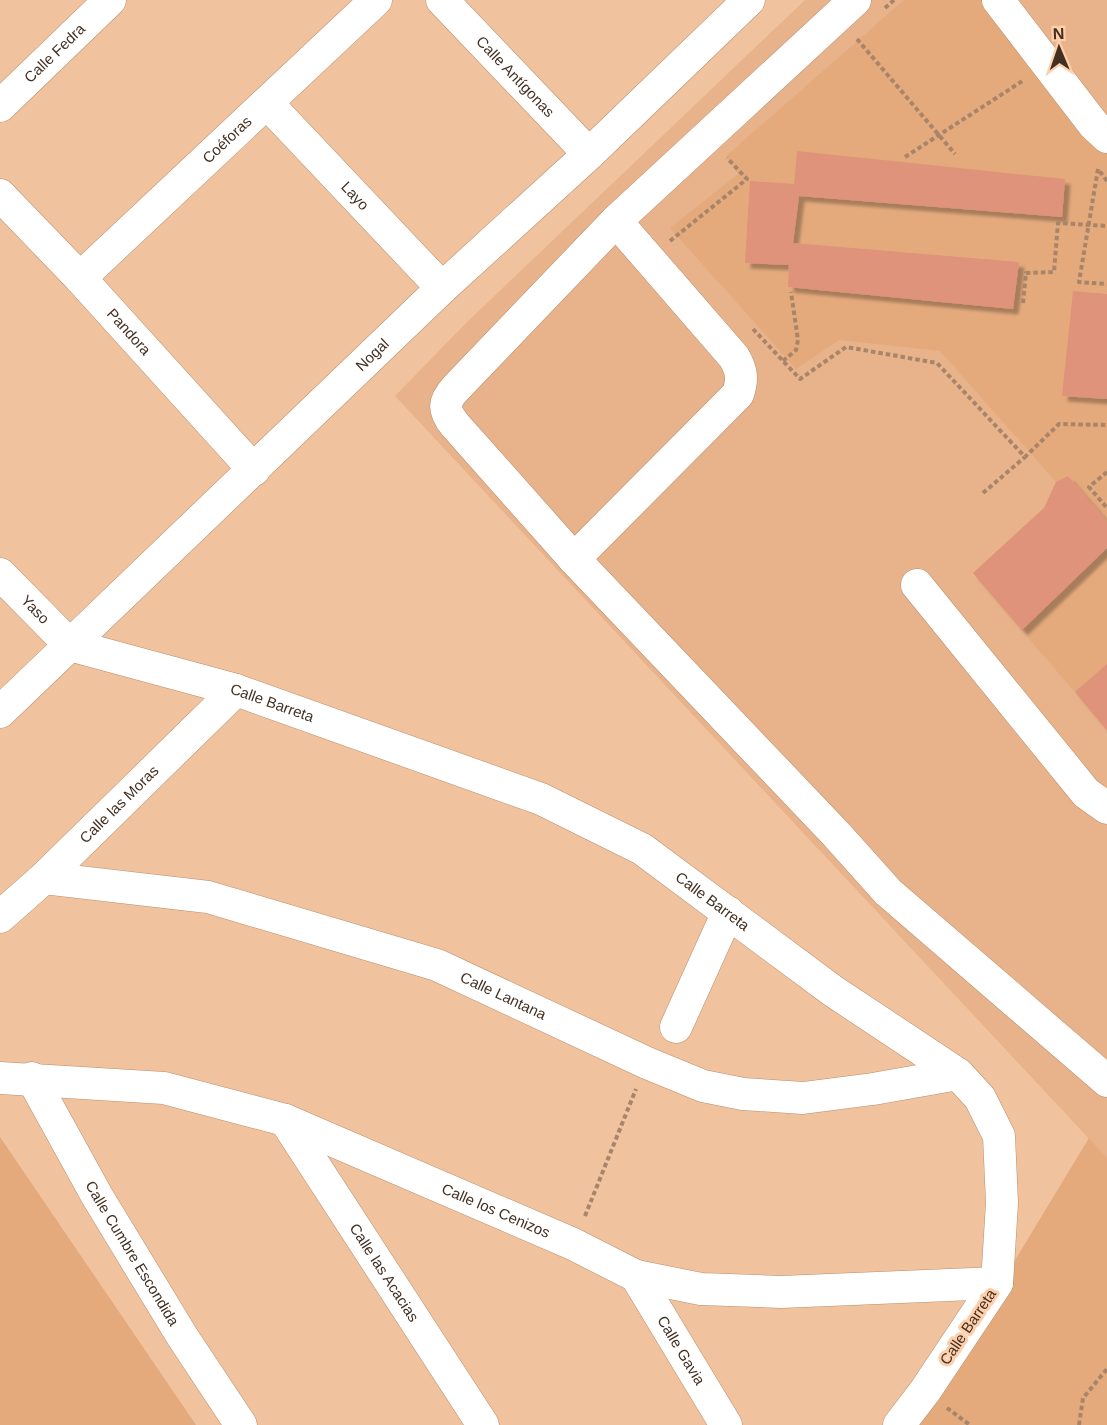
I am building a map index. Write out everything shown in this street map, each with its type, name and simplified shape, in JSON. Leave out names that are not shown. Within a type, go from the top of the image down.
[{"type":"street","name":"Calle Fedra","points":[[0,105],[110,0]]},
{"type":"street","name":"Coéforas","points":[[80,278],[376,0]]},
{"type":"street","name":"Nogal","points":[[0,712],[442,288],[589,154],[749,0]]},
{"type":"street","points":[[998,0],[1094,125],[1107,136]]},
{"type":"street","name":"Calle Antígonas","points":[[454,4],[589,154]]},
{"type":"street","points":[[867,7],[616,221],[456,388],[447,398],[445,407],[448,417],[574,560],[836,834],[888,892],[1107,1081]]},
{"type":"street","name":"Layo","points":[[267,103],[442,288]]},
{"type":"street","name":"Pandora","points":[[0,195],[80,278],[254,470]]},
{"type":"street","points":[[574,560],[738,394],[743,380],[741,369],[734,357],[616,221]]},
{"type":"street","name":"Yaso","points":[[0,574],[70,645]]},
{"type":"street","points":[[917,585],[1086,793],[1107,808]]},
{"type":"street","name":"Calle Barreta","points":[[70,645],[236,690],[541,799],[642,849],[832,991],[958,1074],[980,1098],[999,1136],[1002,1203],[997,1283],[925,1391],[899,1425]]},
{"type":"street","name":"Calle las Moras","points":[[0,917],[44,878],[236,690]]},
{"type":"street","name":"Calle Lantana","points":[[44,878],[208,897],[437,965],[647,1063],[702,1086],[743,1095],[803,1098],[873,1089],[958,1074]]},
{"type":"street","points":[[676,1028],[728,912]]},
{"type":"street","name":"Calle los Cenizos","points":[[0,1078],[32,1078],[164,1088],[285,1120],[573,1244],[636,1276],[701,1289],[781,1292],[997,1283]]},
{"type":"street","name":"Calle Cumbre Escondida","points":[[32,1078],[97,1196],[164,1306],[241,1425]]},
{"type":"street","name":"Calle las Acacias","points":[[285,1120],[483,1425]]},
{"type":"street","name":"Calle Gavia","points":[[636,1276],[726,1425]]},
{"type":"path","points":[[867,7],[894,0]]},
{"type":"path","points":[[854,36],[955,154]]},
{"type":"path","points":[[904,158],[1047,64]]},
{"type":"path","points":[[678,249],[670,241],[747,179],[723,153]]},
{"type":"path","points":[[1107,181],[1098,169],[1079,282],[1107,284]]},
{"type":"path","points":[[1023,303],[1026,273],[1054,272],[1058,223],[1107,226]]},
{"type":"path","points":[[783,361],[796,350],[798,340],[791,292]]},
{"type":"path","points":[[751,326],[800,379],[846,347],[937,363],[1025,457]]},
{"type":"path","points":[[983,493],[1059,424],[1107,425]]},
{"type":"path","points":[[1107,472],[1089,487],[1107,508]]},
{"type":"path","points":[[573,1244],[647,1063]]},
{"type":"path","points":[[1079,1425],[1083,1398],[1107,1368]]},
{"type":"shaded area","points":[[805,0],[1107,0],[1107,1158],[395,396],[465,324]]},
{"type":"shaded area","points":[[904,0],[993,0],[1107,147],[1107,730],[973,573],[1044,508],[1056,482],[940,351],[839,340],[796,369],[670,228],[738,174],[726,156]]},
{"type":"shaded area","points":[[0,1137],[196,1425],[0,1425]]},
{"type":"shaded area","points":[[1089,1138],[1107,1158],[1107,1425],[915,1425]]},
{"type":"building","points":[[797,151],[1065,179],[1062,217],[799,196],[793,243],[1019,262],[1013,309],[788,287],[789,265],[745,263],[750,181],[794,184]]},
{"type":"building","points":[[1073,291],[1107,294],[1107,399],[1062,396]]},
{"type":"building","points":[[1068,476],[1107,521],[1107,548],[1022,630],[973,573],[1044,508],[1056,482]]},
{"type":"building","points":[[1107,664],[1107,730],[1075,692]]}]
